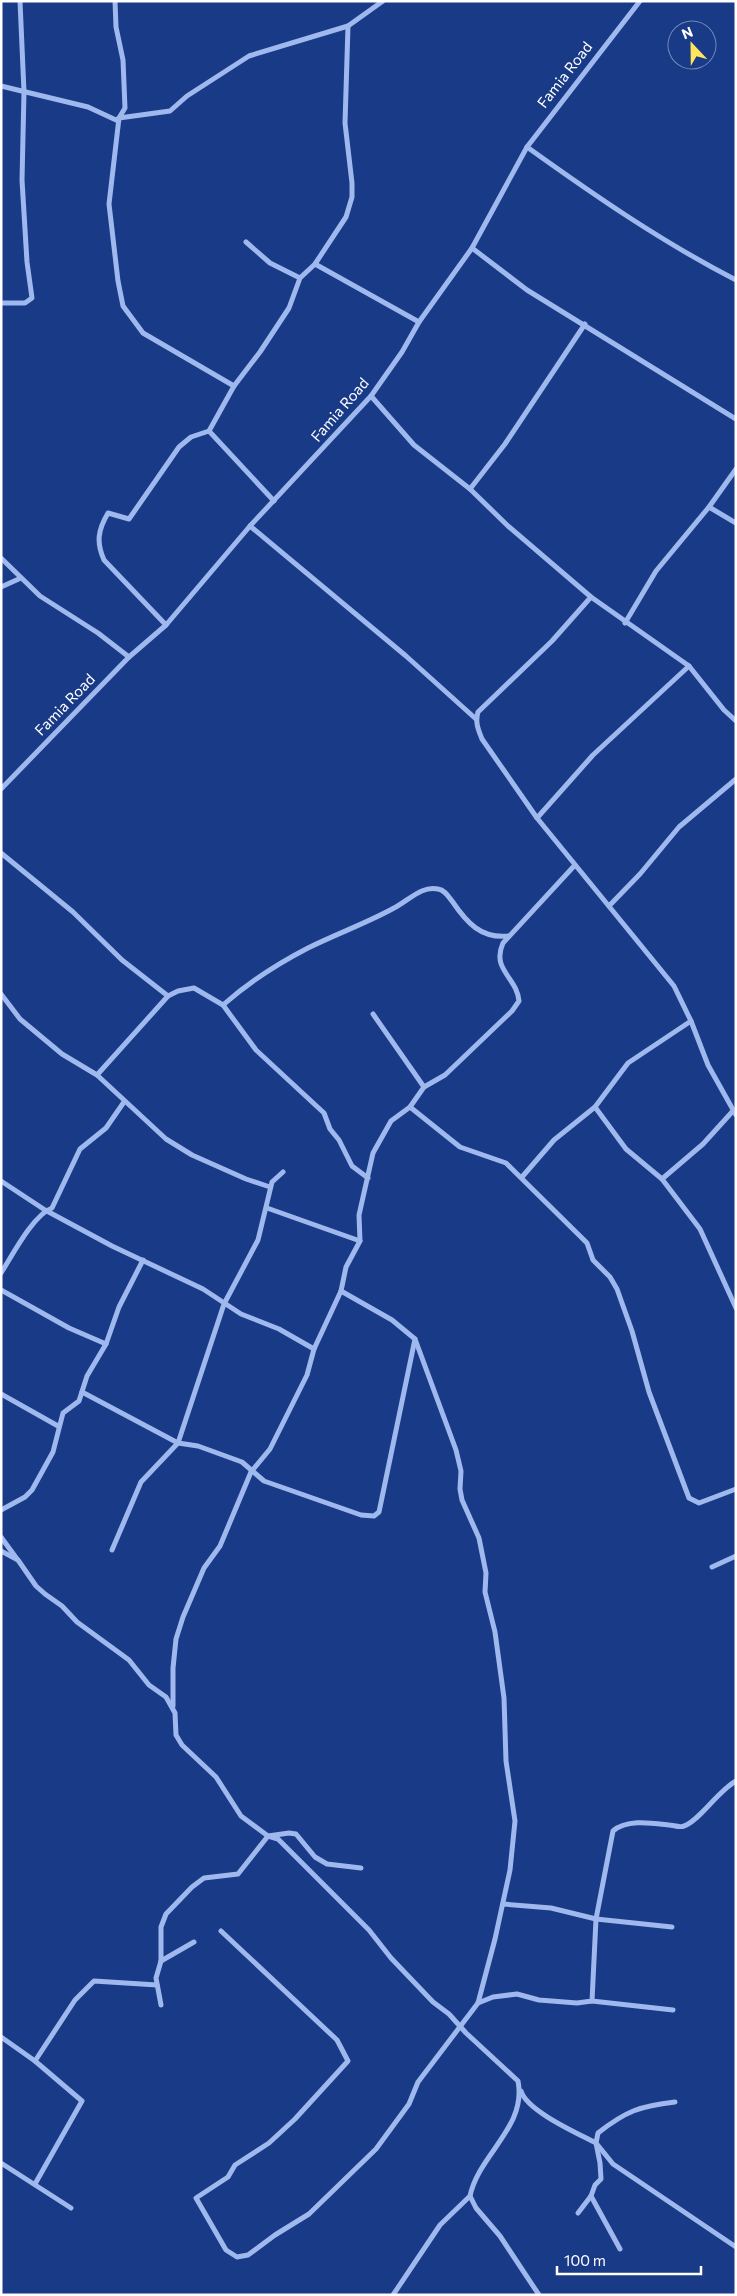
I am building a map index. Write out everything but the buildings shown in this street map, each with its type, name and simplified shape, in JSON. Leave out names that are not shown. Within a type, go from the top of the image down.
[{"type":"street","points":[[1,303],[25,303],[32,298],[33,292],[27,262],[22,180],[24,92],[20,1]]},
{"type":"street","points":[[115,1],[116,27],[123,60],[125,108],[119,118],[109,204],[118,281],[123,306],[143,333],[234,386]]},
{"type":"street","points":[[1,86],[88,106],[116,120],[170,111],[186,96],[243,59],[348,26],[383,1]]},
{"type":"street","name":"Famia Road","points":[[1,789],[129,657],[166,625],[250,526],[371,396],[402,352],[419,322],[472,248],[527,146],[640,1]]},
{"type":"street","points":[[166,625],[104,560],[101,553],[99,528],[108,513],[128,519],[179,447],[191,437],[209,431],[234,386],[260,352],[288,308],[300,278],[316,264],[346,217],[352,197],[345,123],[348,26]]},
{"type":"street","points":[[527,146],[635,221],[699,261],[736,280]]},
{"type":"street","points":[[246,242],[270,262],[300,278]]},
{"type":"street","points":[[472,248],[527,290],[585,324],[736,419]]},
{"type":"street","points":[[316,264],[419,322]]},
{"type":"street","points":[[470,489],[505,444],[585,324]]},
{"type":"street","points":[[371,396],[414,445],[470,489],[508,526],[591,597],[625,623],[689,666],[724,710],[736,721]]},
{"type":"street","points":[[209,431],[274,500]]},
{"type":"street","points":[[625,623],[656,571],[709,507],[736,469]]},
{"type":"street","points":[[709,507],[736,523]]},
{"type":"street","points":[[250,526],[406,656],[476,719],[482,739],[537,818],[674,986],[691,1021],[708,1065],[734,1114],[662,1180]]},
{"type":"street","points":[[1,558],[40,596],[98,633],[129,657]]},
{"type":"street","points":[[1,587],[21,578]]},
{"type":"street","points":[[476,719],[478,712],[552,641],[591,597]]},
{"type":"street","points":[[537,818],[593,755],[689,666]]},
{"type":"street","points":[[609,906],[640,874],[680,827],[736,779]]},
{"type":"street","points":[[1,853],[73,912],[122,960],[168,996]]},
{"type":"street","points":[[576,865],[509,936],[499,951],[499,960],[518,994],[519,1001],[445,1075],[424,1088],[410,1107],[391,1121],[373,1153],[359,1215],[360,1240],[346,1267],[341,1290],[314,1348],[307,1375],[294,1405],[270,1449],[251,1472],[220,1546],[204,1568],[195,1594],[183,1616],[176,1639],[173,1668],[175,1730],[178,1740],[216,1777],[241,1816],[268,1836],[278,1839],[369,1930],[391,1958],[459,2026],[518,2081],[523,2096],[543,2114],[596,2143],[613,2164],[736,2246]]},
{"type":"street","points":[[223,1005],[244,986],[275,966],[394,908],[430,888],[440,889],[446,893],[468,923],[481,933],[497,937],[509,936]]},
{"type":"street","points":[[97,1075],[168,996],[194,988],[223,1005],[256,1050],[324,1113],[330,1129],[339,1140],[352,1166],[368,1178]]},
{"type":"street","points":[[1,994],[20,1019],[62,1054],[97,1075],[166,1139],[192,1154],[246,1179],[270,1187]]},
{"type":"street","points":[[373,1014],[424,1088]]},
{"type":"street","points":[[522,1177],[554,1140],[595,1107],[628,1063],[691,1021]]},
{"type":"street","points":[[1,1273],[26,1234],[45,1210],[52,1208],[80,1149],[106,1128],[124,1102]]},
{"type":"street","points":[[410,1107],[460,1147],[506,1163],[587,1243],[593,1260],[610,1277],[617,1289],[632,1331],[649,1392],[689,1498],[699,1503],[736,1489]]},
{"type":"street","points":[[595,1107],[626,1149],[662,1180],[700,1229],[736,1308]]},
{"type":"street","points":[[112,1550],[141,1482],[178,1443],[224,1304],[258,1240],[267,1208],[270,1187],[272,1182],[282,1172]]},
{"type":"street","points":[[1,1181],[45,1210],[112,1246],[203,1289],[241,1314],[279,1330],[314,1348]]},
{"type":"street","points":[[267,1208],[360,1240]]},
{"type":"street","points":[[1,1510],[25,1497],[32,1490],[53,1452],[58,1426],[63,1413],[79,1401],[88,1376],[106,1344],[119,1307],[143,1260]]},
{"type":"street","points":[[1,1290],[69,1328],[106,1344]]},
{"type":"street","points":[[222,1931],[337,2040],[348,2060],[295,2119],[269,2144],[235,2165],[228,2177],[196,2198],[226,2250],[237,2257],[248,2255],[275,2235],[310,2214],[376,2149],[409,2104],[418,2082],[478,2003],[510,1870],[515,1821],[508,1780],[504,1698],[495,1632],[485,1592],[486,1573],[479,1538],[461,1495],[461,1471],[456,1450],[415,1339],[392,1320],[341,1290]]},
{"type":"street","points":[[82,1392],[178,1443],[198,1446],[242,1462],[251,1472],[264,1481],[361,1515],[374,1516],[379,1512],[415,1339]]},
{"type":"street","points":[[1,1394],[58,1426]]},
{"type":"street","points":[[1,1538],[41,1590],[76,1622],[129,1660],[149,1685],[173,1706]]},
{"type":"street","points":[[1,1551],[18,1560]]},
{"type":"street","points":[[712,1567],[736,1556]]},
{"type":"street","points":[[592,2001],[596,1919],[613,1831],[620,1825],[636,1823],[683,1827],[697,1817],[723,1788],[736,1781]]},
{"type":"street","points":[[161,2005],[156,1978],[161,1961],[162,1927],[166,1914],[192,1887],[204,1878],[238,1874],[268,1836],[296,1834],[316,1857],[327,1864],[361,1868]]},
{"type":"street","points":[[503,1904],[551,1908],[596,1919],[672,1927]]},
{"type":"street","points":[[161,1961],[194,1942]]},
{"type":"street","points":[[35,2061],[75,2000],[94,1981],[110,1980],[128,1985],[157,1985]]},
{"type":"street","points":[[478,2003],[493,1997],[517,1994],[539,2000],[592,2001],[673,2010]]},
{"type":"street","points":[[1,2038],[35,2061],[82,2101],[36,2184]]},
{"type":"street","points":[[393,2295],[440,2225],[470,2196],[480,2170],[510,2127],[518,2106],[520,2092],[518,2081]]},
{"type":"street","points":[[578,2212],[591,2196],[595,2184],[600,2179],[600,2163],[596,2143],[598,2133],[622,2115],[654,2104],[675,2102]]},
{"type":"street","points":[[1,2163],[71,2208]]},
{"type":"street","points":[[470,2196],[476,2208],[500,2236],[539,2295]]},
{"type":"street","points":[[591,2196],[620,2249]]}]
